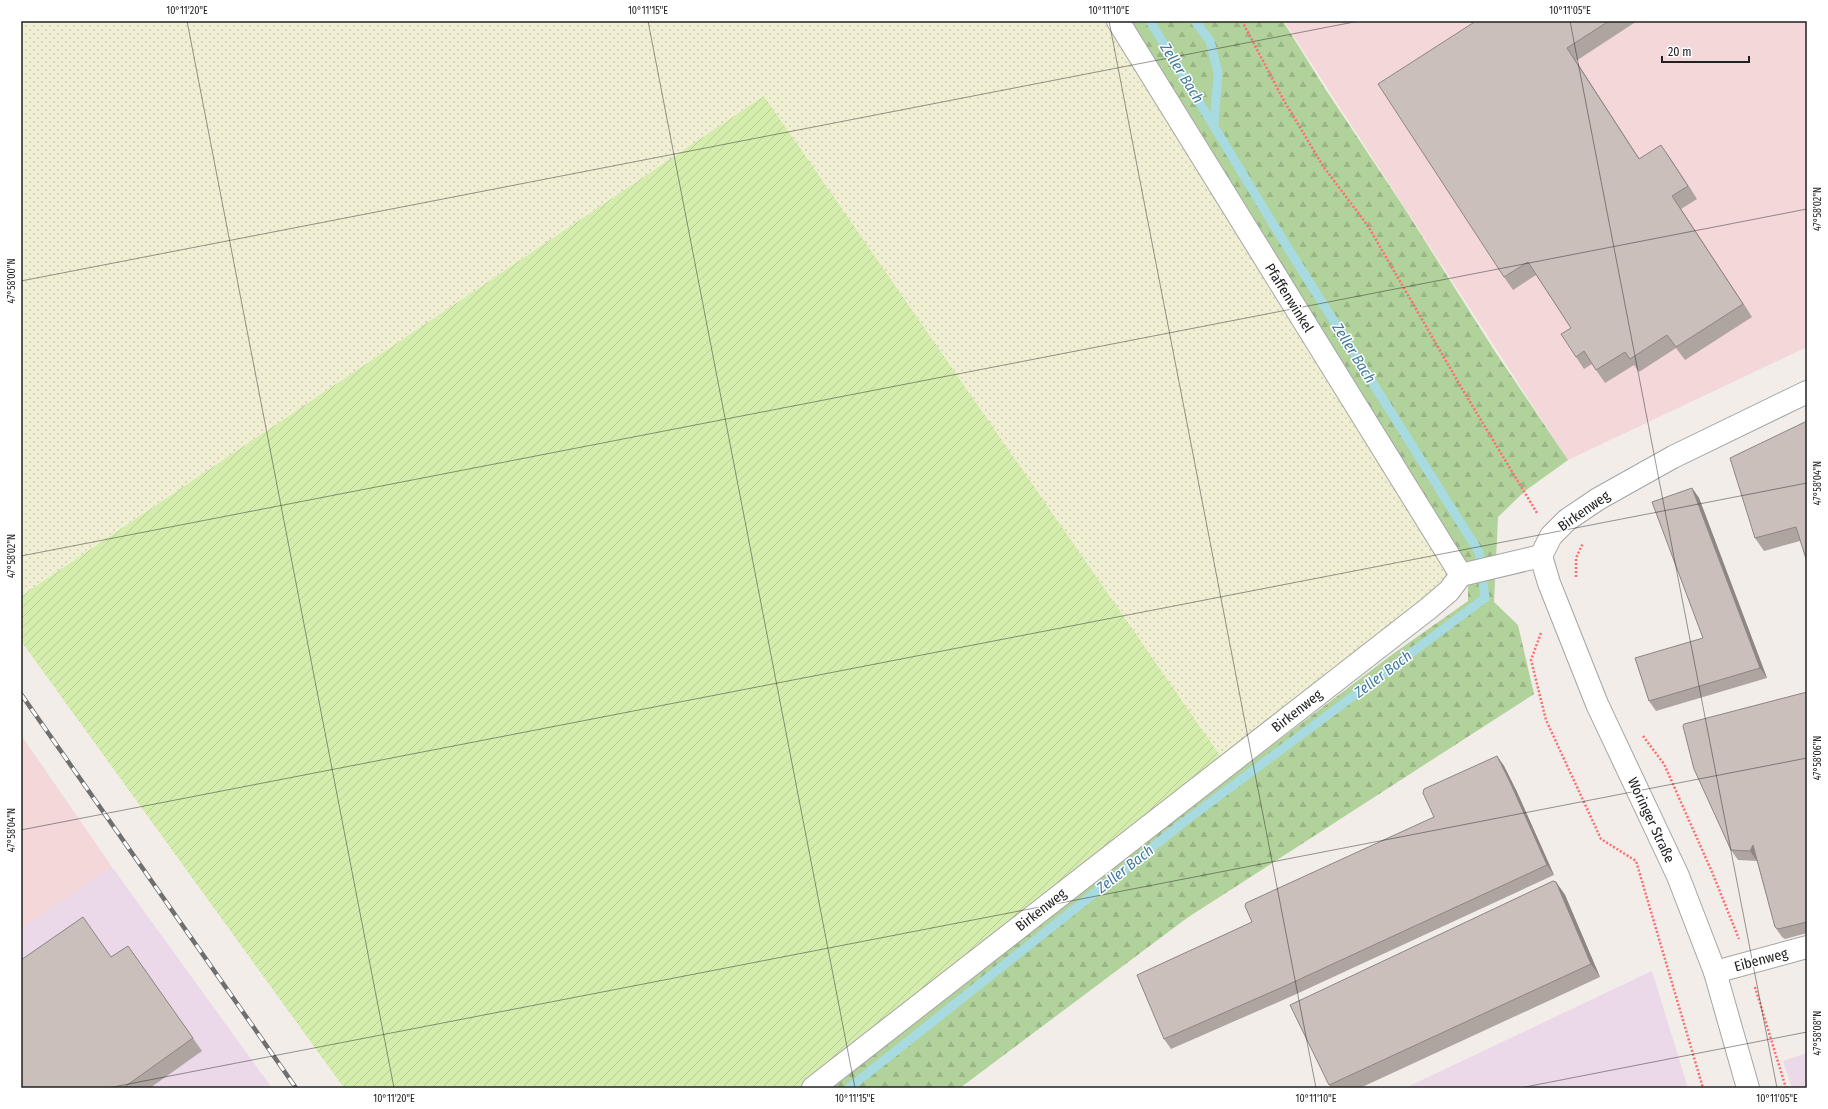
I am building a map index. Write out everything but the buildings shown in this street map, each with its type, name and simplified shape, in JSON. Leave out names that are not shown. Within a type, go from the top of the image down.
[{"type":"street","name":"Pfaffenwinkel","points":[[1118,21],[1461,575]]},
{"type":"street","name":"Birkenweg","points":[[1542,556],[1551,536],[1567,520],[1598,499],[1673,457],[1807,392]]},
{"type":"street","points":[[1461,575],[1542,556]]},
{"type":"street","name":"Woringer Straße","points":[[1542,556],[1549,583],[1597,704],[1678,876],[1715,972],[1748,1088]]},
{"type":"street","name":"Birkenweg","points":[[813,1088],[1429,608],[1449,591],[1461,575]]},
{"type":"street","name":"Eibenweg","points":[[1715,972],[1807,947]]},
{"type":"path","points":[[1242,21],[1283,99],[1323,166],[1368,226],[1461,387],[1551,536]]},
{"type":"path","points":[[1561,612],[1544,625],[1531,660],[1546,720],[1601,839],[1636,861],[1703,1088]]},
{"type":"shaded area","points":[[21,21],[1111,21],[1449,568],[1447,584],[1223,760],[764,96],[21,596]]},
{"type":"shaded area","points":[[1284,21],[1807,21],[1807,347],[1568,460]]},
{"type":"shaded area","points":[[21,735],[112,867],[21,929]]},
{"type":"shaded area","points":[[112,867],[272,1088],[21,1088],[21,929]]},
{"type":"shaded area","points":[[1652,971],[1688,1088],[1405,1088]]},
{"type":"shaded area","points":[[1807,1053],[1807,1088],[1792,1088],[1783,1061]]},
{"type":"green space","points":[[1126,21],[1283,21],[1494,350],[1568,460],[1525,491],[1498,517],[1494,602],[1518,625],[1534,694],[1187,918],[960,1088],[827,1088],[1096,879],[1390,656],[1468,601],[1468,581]]},
{"type":"green space","points":[[764,96],[1223,760],[805,1088],[344,1088],[21,641],[21,596]]},
{"type":"waterway","name":"Zeller Bach","points":[[849,1088],[1184,822],[1485,598],[1479,552],[1281,237],[1150,21]]},
{"type":"waterway","name":"Zeller Bach","points":[[1195,21],[1210,41],[1218,73],[1214,124]]},
{"type":"railway","points":[[21,694],[296,1088]]}]
